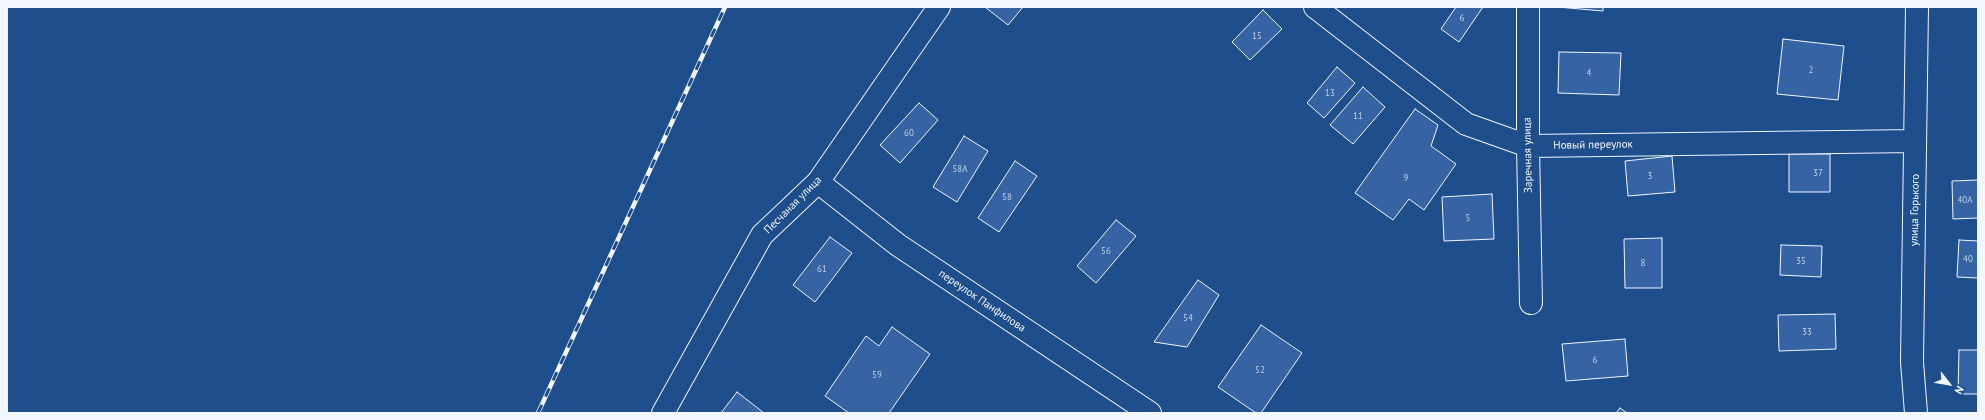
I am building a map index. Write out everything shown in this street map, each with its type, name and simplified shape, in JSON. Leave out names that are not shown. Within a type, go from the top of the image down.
[{"type":"street","name":"Песчаная улица","points":[[663,413],[762,235],[818,182],[939,7]]},
{"type":"street","name":"Новый переулок","points":[[1315,7],[1466,124],[1528,146],[1916,141]]},
{"type":"street","name":"Заречная улица","points":[[1528,7],[1528,146],[1531,303]]},
{"type":"street","name":"улица Горького","points":[[1916,413],[1912,362],[1917,7]]},
{"type":"street","name":"переулок Панфилова","points":[[818,182],[898,245],[1150,413]]},
{"type":"building","points":[[985,7],[1023,7],[1008,25]]},
{"type":"building","points":[[1456,7],[1483,7],[1459,42],[1441,29]]},
{"type":"building","points":[[1557,7],[1603,7],[1603,11]]},
{"type":"building","points":[[1263,10],[1282,29],[1250,60],[1232,42]]},
{"type":"building","points":[[1783,39],[1844,46],[1838,100],[1777,94]]},
{"type":"building","points":[[1559,52],[1621,53],[1619,95],[1558,93]]},
{"type":"building","points":[[1337,67],[1355,83],[1324,118],[1307,103]]},
{"type":"building","points":[[1363,87],[1385,107],[1353,144],[1330,125]]},
{"type":"building","points":[[919,103],[938,120],[900,163],[880,145]]},
{"type":"building","points":[[1415,109],[1438,125],[1431,146],[1456,164],[1424,210],[1409,199],[1393,220],[1355,193]]},
{"type":"building","points":[[964,136],[988,151],[957,202],[933,187]]},
{"type":"building","points":[[1789,154],[1830,154],[1830,192],[1789,192]]},
{"type":"building","points":[[1672,156],[1675,192],[1628,196],[1625,161]]},
{"type":"building","points":[[1015,161],[1037,176],[999,232],[978,218]]},
{"type":"building","points":[[1978,180],[1978,218],[1953,219],[1952,181]]},
{"type":"building","points":[[1492,194],[1494,239],[1444,241],[1442,197]]},
{"type":"building","points":[[1116,220],[1136,236],[1096,283],[1077,266]]},
{"type":"building","points":[[830,237],[852,253],[815,302],[793,285]]},
{"type":"building","points":[[1662,238],[1662,288],[1625,288],[1624,239]]},
{"type":"building","points":[[1959,240],[1978,241],[1978,278],[1957,277]]},
{"type":"building","points":[[1781,245],[1822,246],[1821,277],[1780,275]]},
{"type":"building","points":[[1198,280],[1219,295],[1187,347],[1154,342]]},
{"type":"building","points":[[1835,314],[1836,349],[1779,351],[1778,315]]},
{"type":"building","points":[[1261,325],[1302,353],[1261,413],[1256,413],[1218,387]]},
{"type":"building","points":[[892,327],[930,354],[889,413],[849,413],[825,396],[866,336],[879,346]]},
{"type":"building","points":[[1625,339],[1628,376],[1566,381],[1562,344]]},
{"type":"building","points":[[1959,350],[1978,350],[1978,394],[1958,394]]},
{"type":"building","points":[[737,392],[764,413],[721,413]]},
{"type":"building","points":[[1620,408],[1627,413],[1616,413]]},
{"type":"railway","points":[[538,413],[725,7]]}]
